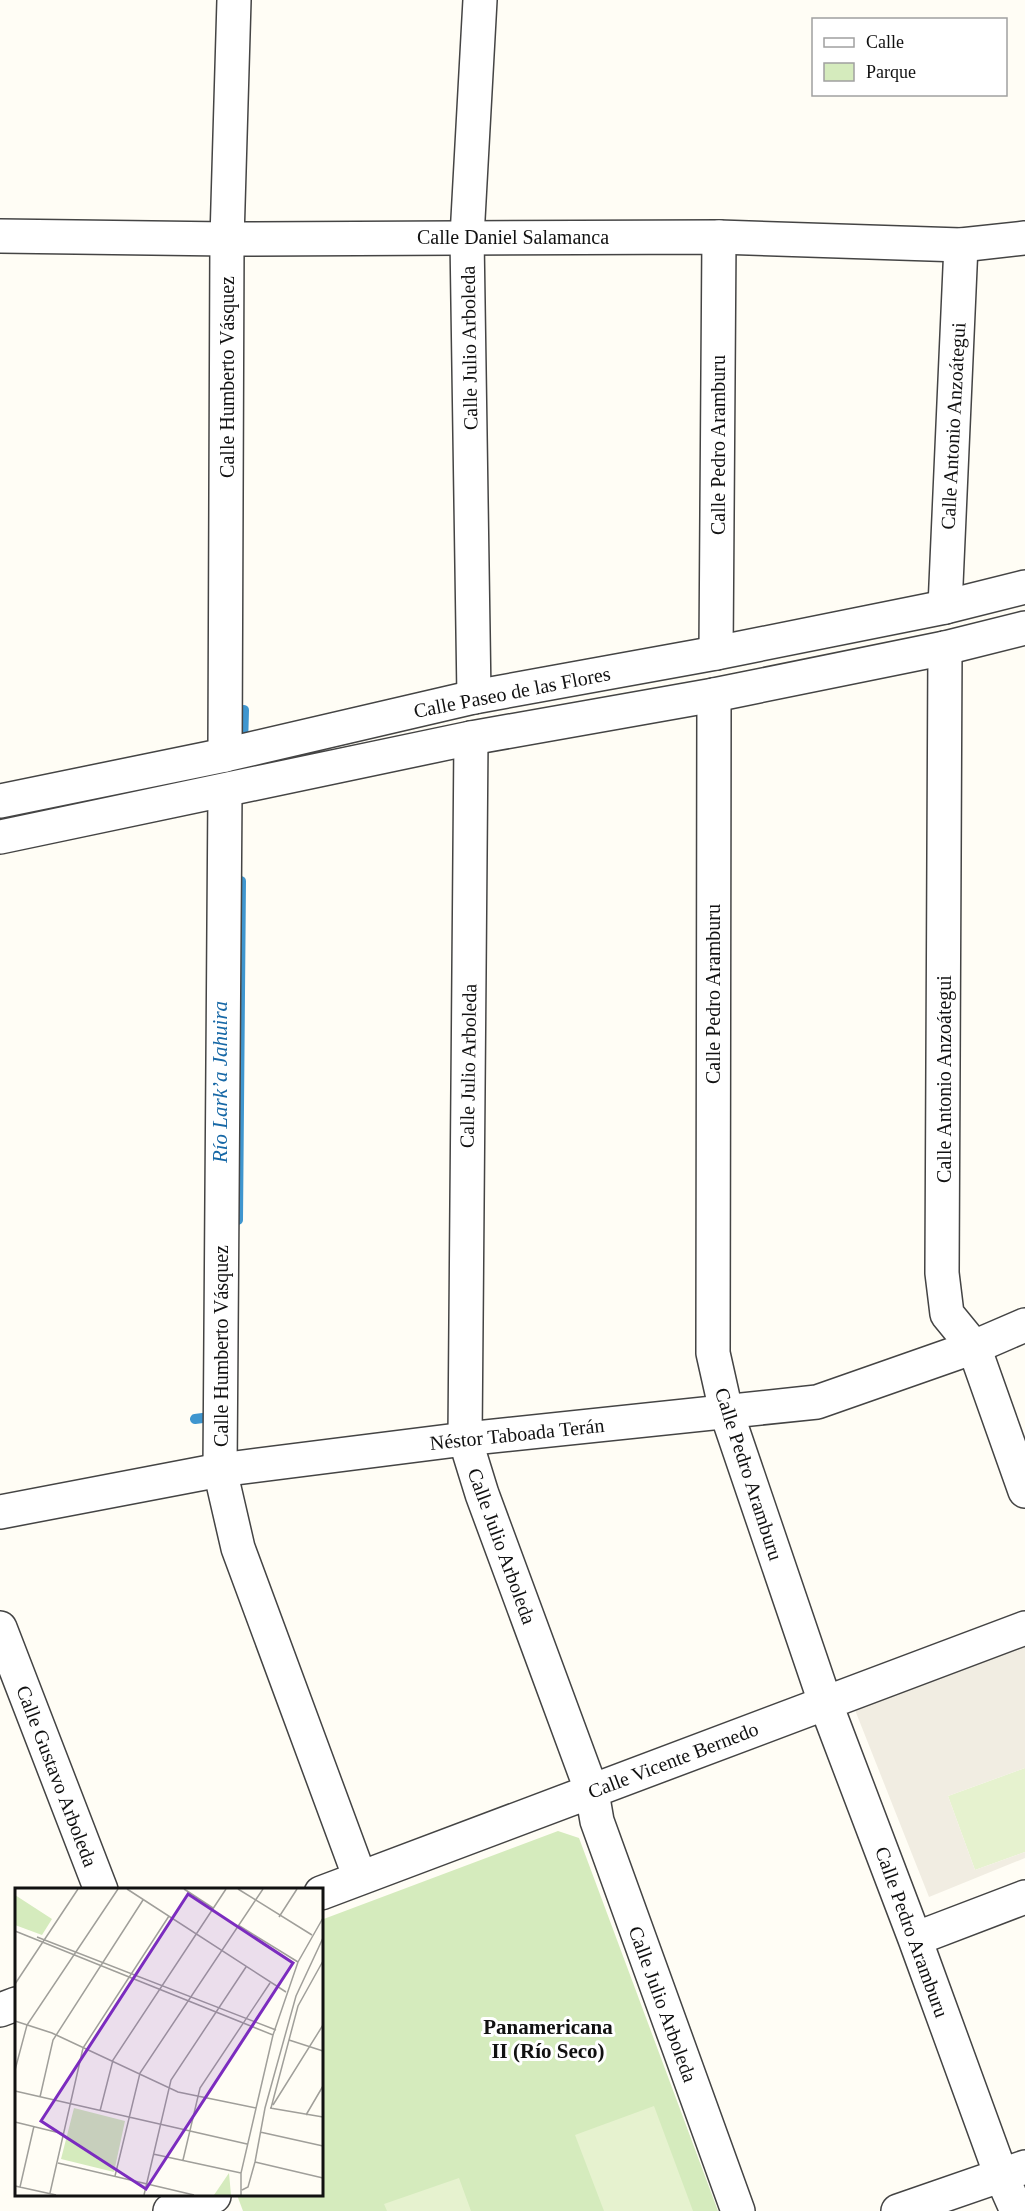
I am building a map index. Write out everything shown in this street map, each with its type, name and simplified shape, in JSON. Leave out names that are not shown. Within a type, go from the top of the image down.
[{"type":"street","name":"Calle Humberto Vásquez","points":[[234,0],[227,239],[220,1470],[238,1548],[360,1878]]},
{"type":"street","name":"Calle Julio Arboleda","points":[[480,0],[467,237],[474,697],[471,738],[465,1439],[482,1494],[592,1792],[597,1821],[738,2211]]},
{"type":"street","name":"Calle Daniel Salamanca","points":[[0,236],[227,239],[719,237],[961,245],[1025,238]]},
{"type":"street","name":"Calle Pedro Aramburu","points":[[719,237],[714,695],[712,1353],[726,1411],[825,1702],[915,1939],[1013,2171],[1017,2211]]},
{"type":"street","name":"Calle Antonio Anzoátegui","points":[[961,245],[945,607],[942,1273],[947,1314],[974,1347],[1025,1491]]},
{"type":"street","name":"Calle Paseo de las Flores","points":[[0,801],[225,755],[474,697],[716,653],[945,607],[1025,587]]},
{"type":"street","name":"Calle Paseo de las Flores","points":[[0,837],[471,738],[714,695],[945,648],[1025,628]]},
{"type":"street","name":"Néstor Taboada Terán","points":[[0,1512],[220,1470],[465,1439],[817,1402],[974,1347],[1025,1325]]},
{"type":"street","name":"Calle Gustavo Arboleda","points":[[0,1628],[100,1888]]},
{"type":"street","name":"Calle Vicente Bernedo","points":[[322,1893],[1025,1628]]},
{"type":"street","points":[[915,1939],[1025,1897]]},
{"type":"street","points":[[0,2010],[15,2004]]},
{"type":"street","points":[[898,2211],[1013,2171]]},
{"type":"street","points":[[170,2211],[216,2200]]},
{"type":"green space","points":[[1025,1768],[1025,1852],[975,1870],[948,1796]]},
{"type":"green space","points":[[558,1831],[579,1838],[718,2211],[243,2211],[237,2196],[322,2196],[322,1920]]},
{"type":"green space","points":[[654,2106],[693,2211],[604,2211],[575,2135]]},
{"type":"green space","points":[[459,2178],[471,2211],[387,2211],[384,2204]]},
{"type":"shaded area","points":[[1025,1643],[1025,1768],[948,1796],[975,1870],[1025,1852],[1025,1858],[929,1897],[855,1710]]},
{"type":"waterway","name":"Río Lark’a Jahuira","points":[[243,746],[244,710]]},
{"type":"waterway","name":"Río Lark’a Jahuira","points":[[238,1220],[241,881]]},
{"type":"waterway","name":"Río Lark’a Jahuira","points":[[195,1419],[218,1416]]},
{"type":"district","name":"Panamericana II (Río Seco)","points":[[548,2039]]}]
